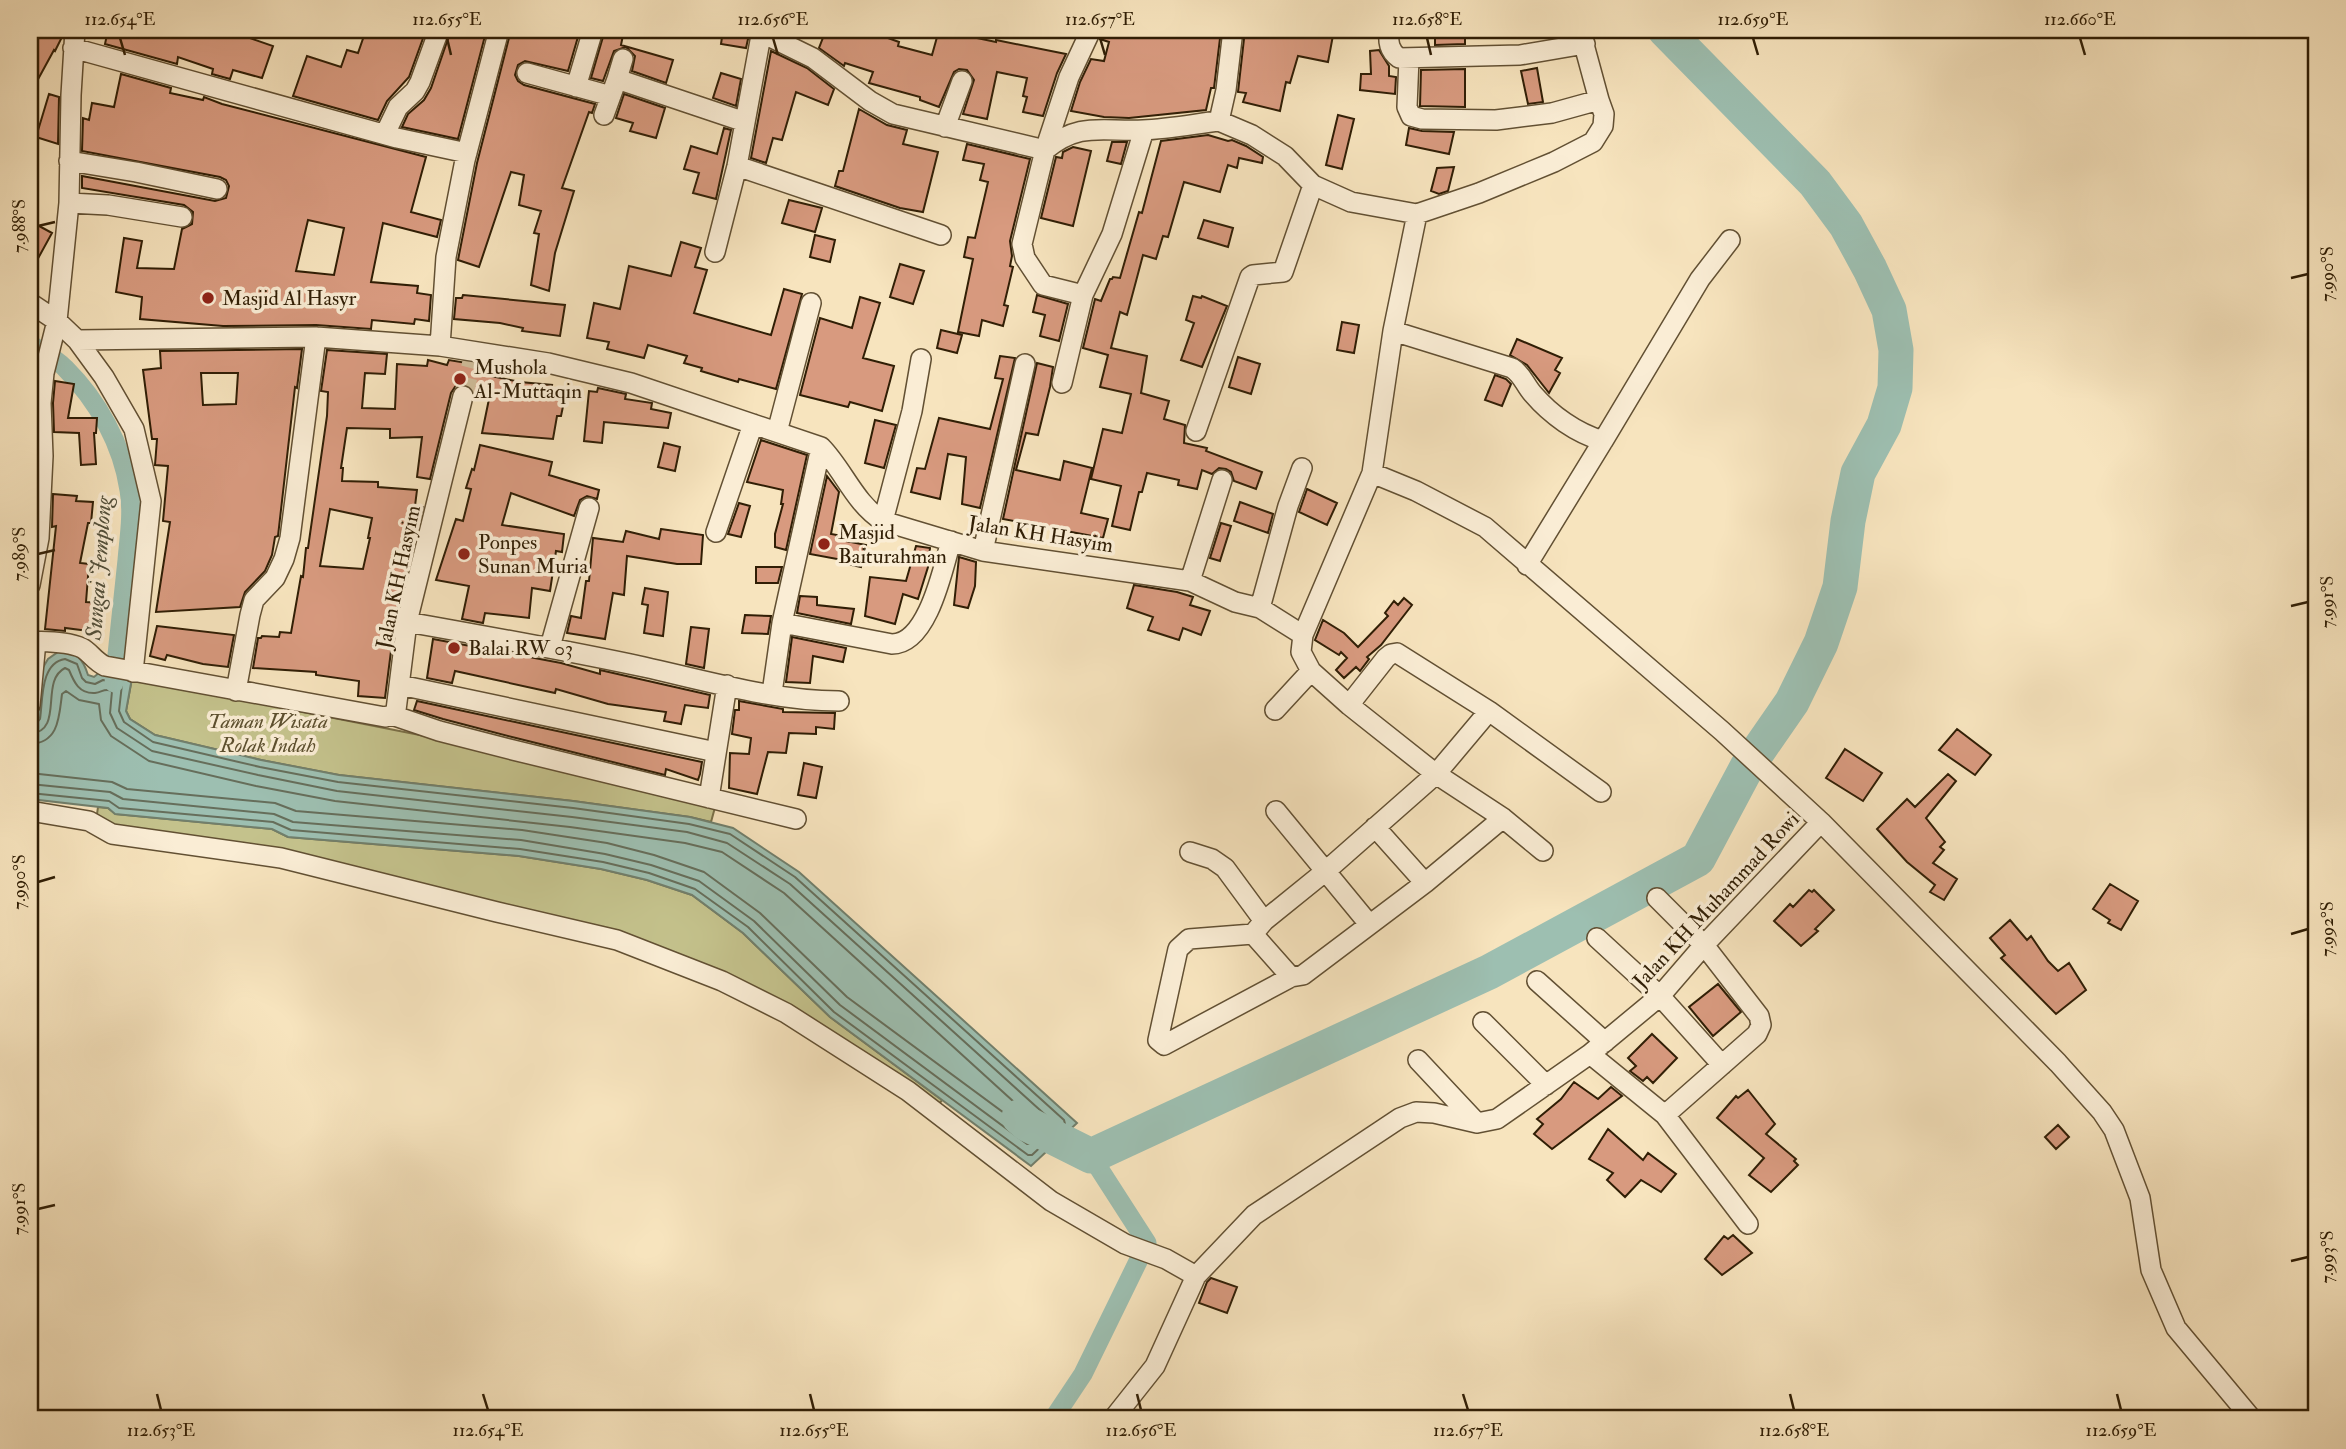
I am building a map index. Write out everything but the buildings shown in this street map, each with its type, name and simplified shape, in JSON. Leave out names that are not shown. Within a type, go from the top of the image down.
[{"type":"street","points":[[385,134],[397,107],[421,82],[439,30]]},
{"type":"street","points":[[440,346],[446,257],[467,153],[499,30]]},
{"type":"street","points":[[576,87],[593,30]]},
{"type":"street","points":[[1083,295],[1043,285],[1035,276],[1022,244],[1045,150],[1069,78],[1091,30]]},
{"type":"street","points":[[1219,121],[1226,90],[1233,30]]},
{"type":"street","points":[[1045,150],[1058,139],[1073,132],[1100,128],[1144,130],[1219,121],[1252,135],[1285,156],[1313,185],[1351,202],[1417,214],[1554,162],[1593,142],[1603,126],[1604,114],[1583,37],[1520,55],[1399,58],[1393,54],[1390,46],[1389,30]]},
{"type":"street","points":[[715,252],[737,166],[762,31],[820,62],[870,101],[893,114],[1045,150]]},
{"type":"street","points":[[30,585],[39,538],[44,373],[55,326],[69,202],[74,39],[385,134],[467,153]]},
{"type":"street","points":[[1409,58],[1407,107],[1411,116],[1422,119],[1496,120],[1552,113],[1599,100]]},
{"type":"street","points":[[611,97],[623,59]]},
{"type":"street","points":[[527,73],[611,97],[745,122]]},
{"type":"street","points":[[945,127],[962,81]]},
{"type":"street","points":[[1062,383],[1083,295],[1112,233],[1144,130]]},
{"type":"street","points":[[69,161],[217,189]]},
{"type":"street","points":[[737,166],[941,235]]},
{"type":"street","points":[[1196,431],[1250,277],[1283,272],[1313,185]]},
{"type":"street","points":[[69,202],[182,216]]},
{"type":"street","points":[[1417,214],[1393,331],[1372,473],[1303,635],[1301,652],[1311,671],[1349,705],[1436,774],[1503,818],[1543,851]]},
{"type":"street","points":[[1527,565],[1700,279],[1730,240]]},
{"type":"street","points":[[30,303],[55,326],[77,340],[104,377],[134,429],[151,501],[132,671]]},
{"type":"street","points":[[777,432],[811,303]]},
{"type":"street","points":[[1393,331],[1512,368],[1521,374],[1528,388],[1555,416],[1589,437],[1603,441]]},
{"type":"street","points":[[236,691],[254,600],[275,578],[290,538],[316,337]]},
{"type":"street","points":[[77,340],[316,337],[440,346],[473,358],[548,363],[631,383],[821,447],[782,623],[772,693]]},
{"type":"street","points":[[883,521],[912,411],[922,359]]},
{"type":"street","points":[[983,551],[1025,364]]},
{"type":"street","name":"Jalan KH Hasyim","points":[[392,715],[396,710],[407,622],[463,396]]},
{"type":"street","points":[[716,533],[753,424]]},
{"type":"street","name":"Jalan KH Hasyim","points":[[821,447],[832,458],[859,498],[883,521],[983,551],[1190,581],[1235,601],[1259,608],[1303,635]]},
{"type":"street","points":[[1259,608],[1288,506],[1302,468]]},
{"type":"street","points":[[1372,473],[1416,491],[1485,527],[1722,731],[1821,822]]},
{"type":"street","points":[[1190,581],[1222,480]]},
{"type":"street","points":[[550,647],[589,508]]},
{"type":"street","points":[[782,623],[892,644],[906,640],[921,624],[934,600],[951,541]]},
{"type":"street","points":[[407,622],[550,647],[727,685],[816,701],[839,701]]},
{"type":"street","points":[[30,705],[33,641],[75,646],[85,649],[95,661],[104,666],[385,717],[392,715],[439,731],[796,819]]},
{"type":"street","points":[[1349,705],[1386,658],[1394,653],[1489,711],[1601,792]]},
{"type":"street","points":[[1275,710],[1311,671]]},
{"type":"street","points":[[400,685],[716,752]]},
{"type":"street","points":[[709,797],[727,685]]},
{"type":"street","points":[[1489,711],[1436,774],[1259,927],[1189,939],[1182,944],[1178,949],[1158,1034],[1160,1043],[1164,1045],[1290,977],[1311,971],[1425,883],[1503,818]]},
{"type":"street","points":[[1276,810],[1369,924]]},
{"type":"street","points":[[30,811],[89,821],[112,834],[281,858],[617,940],[711,977],[786,1013],[908,1091],[1051,1201],[1125,1244],[1166,1259],[1196,1276]]},
{"type":"street","name":"Jalan KH Muhammad Rowi","points":[[1477,1124],[1497,1119],[1546,1085],[1598,1048],[1660,996],[1704,945],[1821,822],[2058,1063],[2102,1112],[2114,1130],[2140,1198],[2151,1270],[2176,1328],[2252,1419]]},
{"type":"street","points":[[1375,827],[1425,883]]},
{"type":"street","points":[[1190,852],[1212,859],[1225,868],[1290,977]]},
{"type":"street","points":[[1657,898],[1704,945],[1759,1016],[1761,1025],[1757,1034],[1665,1115]]},
{"type":"street","points":[[1597,938],[1660,996],[1722,1065]]},
{"type":"street","points":[[1537,981],[1598,1048],[1665,1115],[1748,1224]]},
{"type":"street","points":[[1483,1022],[1546,1085]]},
{"type":"street","points":[[1418,1060],[1477,1124]]},
{"type":"street","points":[[1113,1419],[1155,1366],[1196,1276],[1254,1215],[1399,1118],[1416,1112],[1477,1124]]},
{"type":"green space","name":"Taman Wisata Rolak Indah","points":[[132,678],[450,741],[717,800],[711,822],[573,801],[339,775],[261,760],[155,735],[130,719],[126,711]]},
{"type":"green space","points":[[98,807],[108,808],[116,814],[272,829],[288,837],[519,856],[601,869],[692,895],[743,933],[830,1017],[942,1100],[938,1106],[659,948],[117,832],[97,814]]},
{"type":"water","points":[[58,652],[78,657],[88,675],[94,677],[100,672],[132,678],[126,711],[130,719],[155,735],[339,775],[573,801],[690,817],[733,828],[799,872],[1077,1123],[1031,1166],[830,1017],[743,933],[692,895],[647,880],[601,869],[519,856],[288,837],[272,829],[115,814],[108,808],[30,799],[30,747],[38,676],[48,659]]},
{"type":"waterway","points":[[1019,1117],[1027,1124],[1091,1156],[1489,972],[1698,859],[1747,767],[1792,702],[1821,643],[1840,587],[1848,521],[1858,473],[1884,425],[1895,388],[1896,350],[1889,310],[1846,225],[1815,183],[1665,30]]},
{"type":"waterway","name":"Sungai Jemplong","points":[[30,344],[61,364],[88,395],[107,424],[126,473],[130,525],[114,683]]},
{"type":"waterway","points":[[1053,1419],[1083,1374],[1147,1243],[1091,1156]]},
{"type":"tunnel","points":[[463,396],[472,362]]},
{"type":"place","name":"Masjid Al Hasyr","points":[[208,298]]},
{"type":"place","name":"Mushola Al-Muttaqin","points":[[460,379]]},
{"type":"place","name":"Masjid Baiturahman","points":[[824,544]]},
{"type":"place","name":"Ponpes Sunan Muria","points":[[464,554]]},
{"type":"place","name":"Balai RW 03","points":[[454,648]]}]
